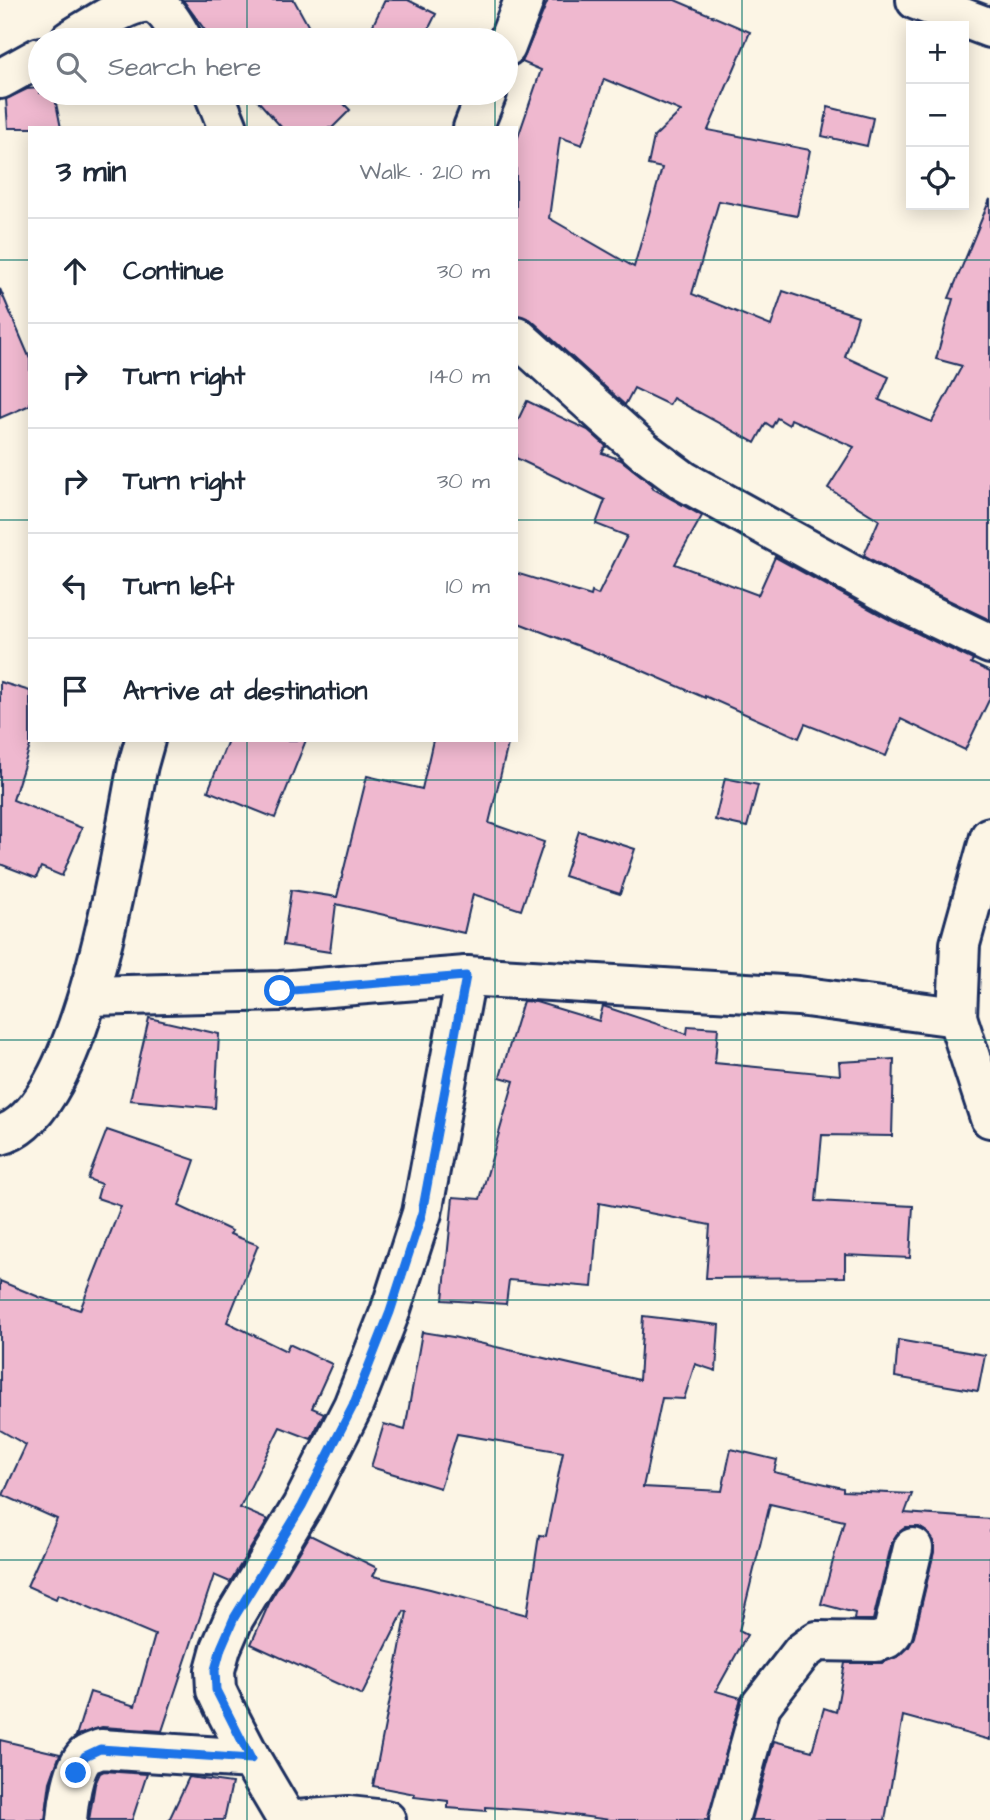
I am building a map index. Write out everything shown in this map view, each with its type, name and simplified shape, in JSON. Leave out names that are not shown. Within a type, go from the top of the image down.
[{"type":"street","points":[[513,28],[524,0]]},
{"type":"street","points":[[916,0],[990,28]]},
{"type":"street","points":[[91,28],[133,4],[152,3],[163,11],[175,28]]},
{"type":"street","points":[[0,79],[28,64]]},
{"type":"street","points":[[219,105],[227,126]]},
{"type":"street","points":[[474,126],[482,105]]},
{"type":"street","points":[[518,338],[645,452],[684,481],[903,602],[990,644]]},
{"type":"street","points":[[0,1135],[9,1133],[33,1115],[64,1063],[89,996],[144,742]]},
{"type":"street","points":[[990,837],[960,944],[957,1017],[990,1118]]},
{"type":"street","points":[[89,996],[280,991],[466,976],[797,996],[957,1017]]},
{"type":"street","points":[[287,1820],[251,1759],[216,1690],[215,1670],[234,1618],[302,1506],[353,1406],[390,1312],[422,1213],[466,976]]},
{"type":"street","points":[[729,1820],[761,1705],[803,1652],[817,1641],[876,1642],[887,1639],[893,1632],[913,1548]]},
{"type":"street","points":[[67,1820],[70,1793],[76,1773],[85,1756],[100,1749],[251,1759]]},
{"type":"street","points":[[297,1820],[349,1816],[386,1820]]},
{"type":"building","points":[[183,0],[294,0],[309,28],[203,28]]},
{"type":"building","points":[[385,0],[408,0],[436,14],[429,28],[371,28]]},
{"type":"building","points":[[548,0],[675,0],[750,32],[708,130],[810,150],[797,216],[719,201],[692,294],[771,326],[783,291],[858,316],[845,357],[889,377],[879,400],[932,422],[962,366],[936,359],[953,299],[949,298],[990,199],[990,620],[913,583],[864,555],[879,520],[828,488],[854,447],[791,419],[789,425],[777,418],[772,427],[766,423],[755,443],[673,398],[669,405],[634,388],[625,405],[531,320],[518,316],[518,137],[541,70],[522,62]],"holes":[[[604,79],[681,111],[654,137],[648,165],[662,168],[634,267],[549,218],[560,137],[582,145]]]},
{"type":"building","points":[[27,89],[28,105],[56,105],[61,126],[8,128],[6,99]]},
{"type":"building","points":[[262,105],[345,105],[350,110],[334,126],[280,126]]},
{"type":"building","points":[[828,107],[873,118],[867,146],[822,136]]},
{"type":"building","points":[[0,289],[28,354],[28,406],[0,418]]},
{"type":"building","points":[[527,401],[588,430],[606,446],[602,453],[621,460],[653,485],[652,488],[702,516],[675,564],[758,595],[775,557],[892,621],[973,660],[971,663],[990,672],[990,698],[965,750],[901,719],[886,756],[805,724],[799,738],[705,696],[518,623],[518,574],[591,596],[592,592],[598,595],[627,536],[596,524],[605,500],[518,459],[518,420]]},
{"type":"building","points":[[0,682],[28,690],[30,746],[13,800],[82,828],[62,876],[41,867],[36,878],[0,864]]},
{"type":"building","points":[[227,742],[305,742],[275,818],[208,791]]},
{"type":"building","points":[[433,742],[509,742],[489,823],[544,842],[521,910],[473,894],[464,933],[336,904],[330,952],[283,945],[291,890],[337,897],[367,776],[422,789]]},
{"type":"building","points":[[725,778],[758,785],[747,827],[715,820]]},
{"type":"building","points":[[579,831],[635,849],[620,894],[564,876]]},
{"type":"building","points":[[523,1001],[536,1002],[599,1021],[603,1006],[687,1034],[688,1026],[718,1028],[715,1063],[840,1075],[839,1062],[894,1059],[892,1136],[822,1135],[816,1201],[913,1206],[910,1258],[845,1255],[845,1277],[706,1278],[710,1225],[599,1203],[592,1287],[509,1280],[506,1304],[443,1300],[453,1197],[480,1199],[514,1081],[500,1077]]},
{"type":"building","points":[[149,1018],[219,1034],[215,1108],[130,1100]]},
{"type":"building","points":[[107,1130],[195,1160],[179,1206],[232,1231],[230,1234],[258,1245],[227,1322],[286,1351],[289,1344],[332,1364],[312,1408],[324,1413],[311,1439],[280,1427],[240,1508],[268,1520],[230,1582],[214,1575],[162,1731],[102,1727],[76,1736],[90,1692],[135,1706],[155,1635],[58,1594],[56,1599],[27,1586],[57,1519],[3,1495],[26,1445],[0,1430],[0,1281],[80,1310],[121,1206],[97,1198],[101,1184],[88,1179]]},
{"type":"building","points":[[643,1316],[719,1325],[716,1371],[695,1364],[684,1399],[662,1398],[643,1487],[722,1491],[731,1449],[777,1460],[774,1472],[843,1488],[843,1491],[912,1494],[905,1513],[990,1519],[990,1740],[903,1716],[885,1820],[752,1820],[774,1741],[812,1751],[824,1708],[836,1712],[845,1663],[882,1663],[901,1655],[909,1647],[914,1637],[934,1552],[934,1541],[919,1527],[906,1527],[892,1542],[873,1620],[854,1620],[855,1613],[821,1604],[844,1521],[770,1504],[739,1631],[747,1635],[716,1691],[741,1698],[708,1820],[610,1820],[543,1811],[486,1807],[486,1811],[448,1808],[448,1801],[414,1797],[415,1794],[373,1786],[407,1612],[404,1611],[362,1695],[251,1644],[271,1599],[310,1535],[377,1568],[373,1576],[527,1615],[539,1535],[546,1536],[563,1452],[457,1434],[440,1488],[371,1467],[384,1424],[405,1430],[422,1332],[639,1380]]},
{"type":"building","points":[[898,1340],[985,1355],[978,1391],[895,1377]]},
{"type":"building","points":[[0,1740],[60,1754],[50,1782],[45,1820],[0,1820]]},
{"type":"building","points":[[100,1773],[147,1774],[132,1820],[89,1820],[95,1784]]},
{"type":"building","points":[[189,1777],[232,1783],[224,1820],[169,1820]]},
{"type":"route","points":[[76,1773],[85,1756],[100,1749],[251,1759],[216,1690],[215,1670],[221,1648],[234,1618],[302,1506],[353,1406],[390,1312],[422,1213],[466,976],[280,991]]}]
